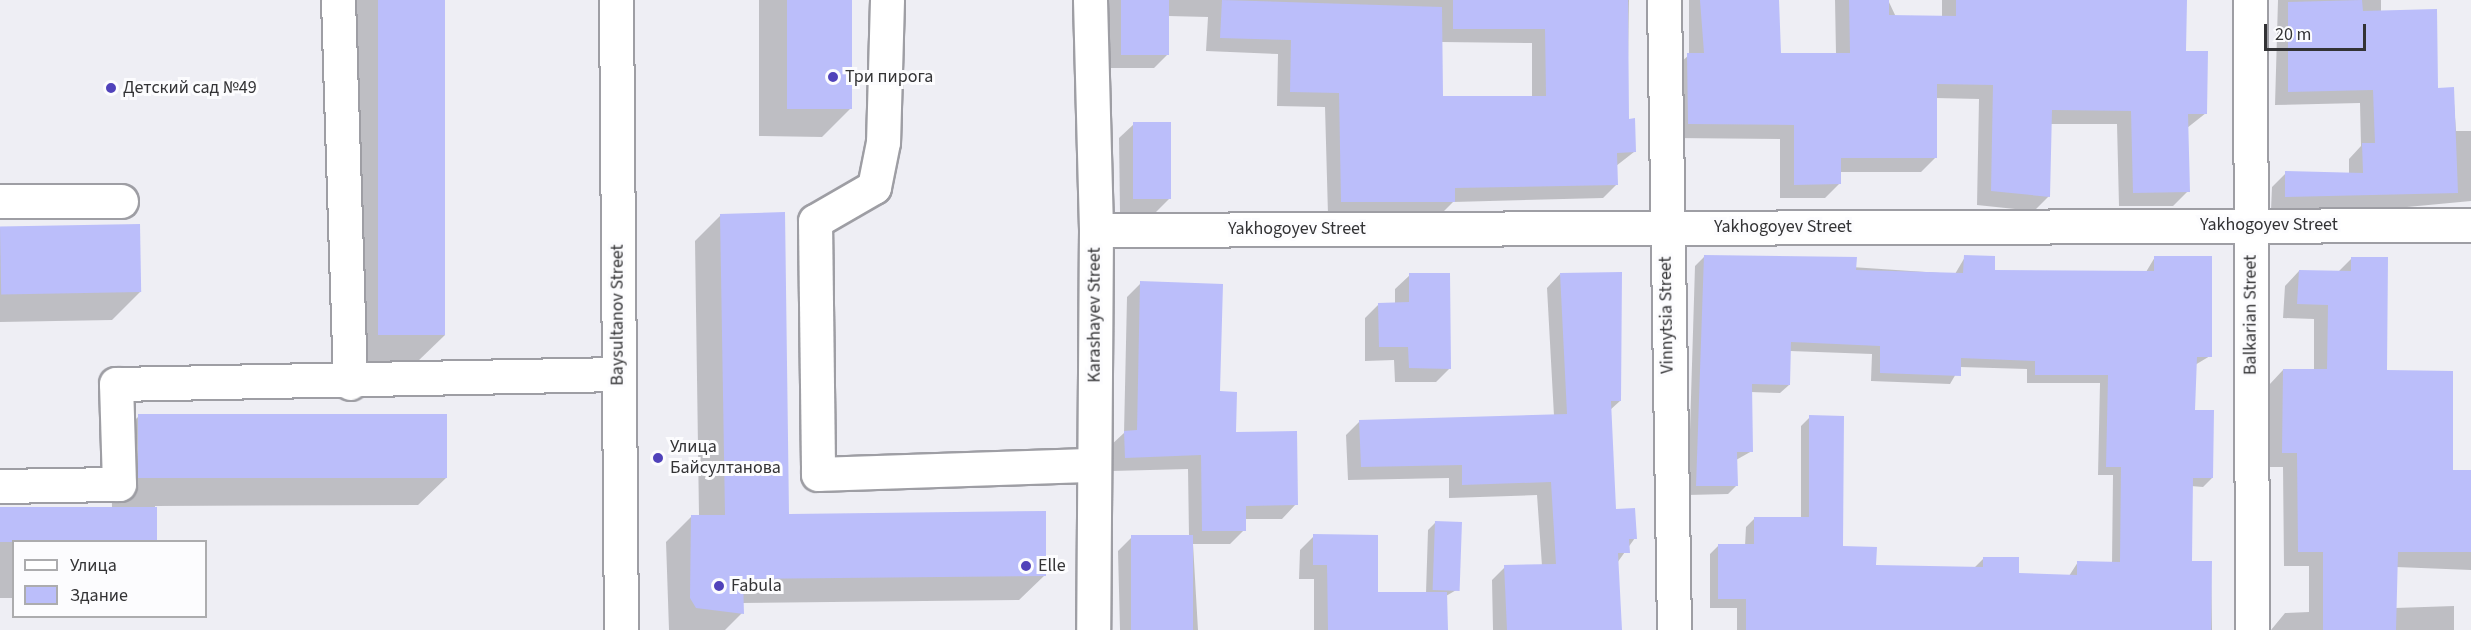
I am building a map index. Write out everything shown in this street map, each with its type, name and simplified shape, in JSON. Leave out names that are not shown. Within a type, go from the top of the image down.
[{"type":"street","points":[[338,0],[350,383]]},
{"type":"street","name":"Baysultanov Street","points":[[616,0],[621,630]]},
{"type":"street","points":[[887,0],[883,142],[874,187],[814,222],[818,474],[1094,465]]},
{"type":"street","name":"Karashaуev Street","points":[[1090,0],[1096,230],[1093,630]]},
{"type":"street","name":"Vinnytsia Street","points":[[1664,0],[1665,227],[1674,630]]},
{"type":"street","name":"Balkarian Street","points":[[2250,0],[2252,630]]},
{"type":"street","points":[[0,201],[121,201]]},
{"type":"street","name":"Yakhogoyev Street","points":[[1096,230],[2471,225]]},
{"type":"street","points":[[0,486],[119,484],[116,384],[350,383],[618,374]]},
{"type":"building","points":[[378,0],[445,0],[445,335],[378,335]]},
{"type":"building","points":[[787,0],[852,0],[852,109],[787,109]]},
{"type":"building","points":[[1121,0],[1169,0],[1169,55],[1121,55]]},
{"type":"building","points":[[1222,0],[1442,7],[1443,96],[1546,96],[1545,29],[1453,29],[1453,0],[1628,0],[1629,119],[1635,118],[1636,152],[1617,153],[1618,185],[1455,188],[1455,202],[1341,202],[1339,93],[1290,92],[1291,40],[1220,38]]},
{"type":"building","points":[[1700,0],[1779,0],[1781,53],[1850,53],[1849,0],[1889,0],[1889,15],[1956,16],[1956,0],[2187,0],[2186,51],[2208,51],[2207,114],[2188,114],[2190,192],[2133,193],[2131,111],[2052,110],[2050,197],[1991,191],[1993,85],[1937,84],[1937,158],[1841,158],[1841,184],[1794,185],[1794,125],[1688,124],[1687,53],[1704,53]]},
{"type":"building","points":[[2362,0],[2363,11],[2437,9],[2438,88],[2454,87],[2458,193],[2285,197],[2285,171],[2363,173],[2362,143],[2375,143],[2373,90],[2288,92],[2288,2]]},
{"type":"building","points":[[1133,122],[1171,122],[1171,199],[1133,199]]},
{"type":"building","points":[[785,212],[789,514],[1046,511],[1046,576],[743,579],[744,614],[696,608],[690,598],[691,515],[725,515],[720,214]]},
{"type":"building","points":[[140,224],[141,292],[1,294],[0,226]]},
{"type":"building","points":[[1704,255],[1857,257],[1856,270],[1963,273],[1964,255],[1995,256],[1995,270],[2154,271],[2154,256],[2212,256],[2212,357],[2197,357],[2195,410],[2214,410],[2213,478],[2193,478],[2192,561],[2212,561],[2211,630],[1746,630],[1746,599],[1718,599],[1718,544],[1754,544],[1754,517],[1809,517],[1809,415],[1844,416],[1843,546],[1877,547],[1876,565],[1983,567],[1983,557],[2019,557],[2019,573],[2077,575],[2077,561],[2120,562],[2121,467],[2106,467],[2108,375],[2035,375],[2035,361],[1961,358],[1961,376],[1880,373],[1880,346],[1791,342],[1790,385],[1752,384],[1753,452],[1737,452],[1738,486],[1696,486]]},
{"type":"building","points":[[2351,257],[2388,257],[2387,370],[2453,371],[2453,470],[2471,470],[2471,552],[2398,552],[2396,630],[2323,630],[2323,552],[2298,552],[2297,453],[2282,453],[2283,369],[2327,369],[2328,305],[2297,304],[2299,270],[2351,271]]},
{"type":"building","points":[[1622,272],[1621,401],[1611,401],[1616,509],[1635,508],[1637,539],[1629,539],[1630,553],[1618,553],[1622,630],[1507,630],[1504,565],[1556,564],[1551,482],[1462,485],[1462,465],[1361,467],[1359,420],[1567,414],[1560,273]]},
{"type":"building","points":[[1409,273],[1450,273],[1451,369],[1409,368],[1408,347],[1379,347],[1378,303],[1409,302]]},
{"type":"building","points":[[1140,281],[1223,284],[1220,391],[1237,392],[1236,432],[1297,431],[1298,505],[1246,506],[1246,531],[1202,531],[1201,455],[1125,458],[1124,431],[1137,430]]},
{"type":"building","points":[[138,414],[447,414],[447,478],[138,478]]},
{"type":"building","points":[[0,507],[157,507],[157,540],[12,540],[12,542],[0,542]]},
{"type":"building","points":[[1435,521],[1462,522],[1460,591],[1433,590]]},
{"type":"building","points":[[1313,534],[1378,535],[1378,592],[1447,592],[1448,630],[1328,630],[1327,565],[1313,565]]},
{"type":"building","points":[[1131,535],[1193,535],[1193,630],[1131,630]]},
{"type":"place","name":"Три пирога","points":[[833,77]]},
{"type":"place","name":"Детский сад №49","points":[[111,88]]},
{"type":"place","name":"Улица Байсултанова","points":[[658,458]]},
{"type":"place","name":"Elle","points":[[1026,566]]},
{"type":"place","name":"Fabula","points":[[719,586]]}]
